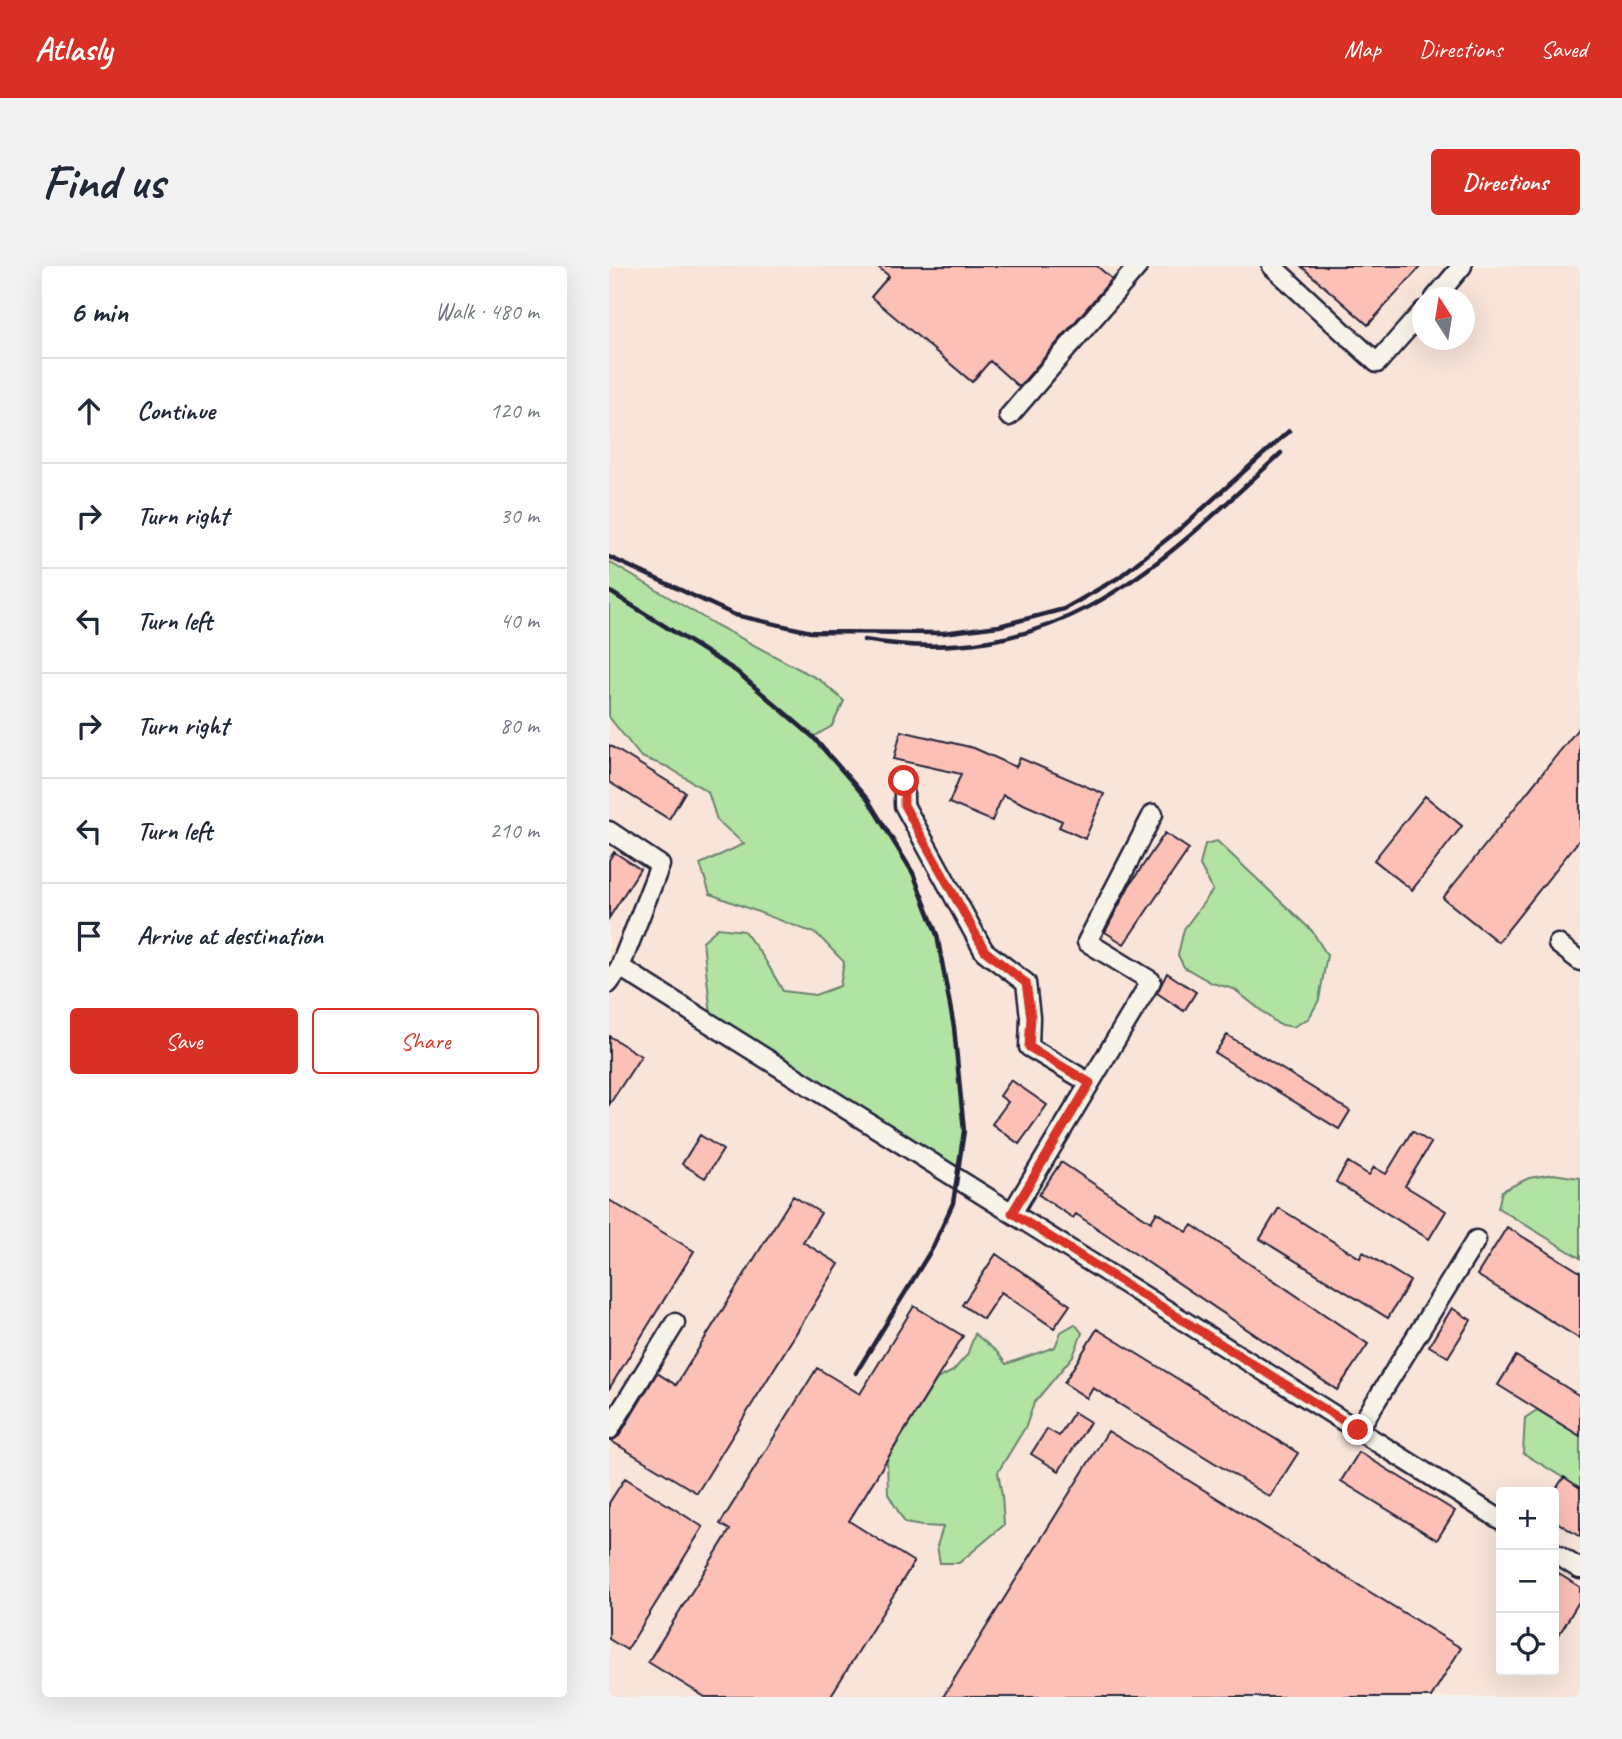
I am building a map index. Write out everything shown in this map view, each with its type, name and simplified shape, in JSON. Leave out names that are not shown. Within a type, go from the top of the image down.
[{"type":"lane","points":[[1009,416],[1138,266]]},
{"type":"lane","points":[[1272,266],[1377,363],[1412,323]]},
{"type":"lane","points":[[1444,287],[1462,266]]},
{"type":"lane","points":[[904,781],[904,805],[985,951],[1026,983],[1031,1017],[1029,1047],[1090,1083]]},
{"type":"lane","points":[[1012,1213],[1151,981],[1087,942],[1153,814]]},
{"type":"lane","points":[[609,831],[660,864],[620,967],[609,983]]},
{"type":"lane","points":[[1558,944],[1580,961]]},
{"type":"lane","points":[[620,967],[1496,1517]]},
{"type":"lane","points":[[1358,1430],[1476,1240]]},
{"type":"lane","points":[[609,1430],[675,1323]]},
{"type":"lane","points":[[1559,1556],[1580,1569]]},
{"type":"shaded area","points":[[609,266],[1580,266],[1580,1697],[609,1697]]},
{"type":"green space","points":[[609,562],[716,625],[820,680],[844,701],[832,726],[813,737],[868,800],[913,873],[937,935],[954,1027],[964,1131],[956,1178],[712,1025],[703,941],[718,928],[744,931],[783,991],[815,995],[840,986],[844,962],[817,934],[710,894],[700,864],[744,844],[717,820],[708,792],[668,767],[641,757],[609,717]]},
{"type":"green space","points":[[1217,841],[1312,931],[1327,955],[1319,1000],[1309,1018],[1293,1027],[1278,1024],[1234,989],[1212,983],[1184,967],[1178,955],[1184,929],[1213,890],[1200,865],[1205,844]]},
{"type":"green space","points":[[1553,1174],[1580,1178],[1580,1258],[1498,1208],[1502,1191],[1529,1178]]},
{"type":"green space","points":[[1075,1324],[1082,1333],[1073,1356],[1034,1403],[1026,1426],[998,1472],[1004,1525],[959,1563],[940,1563],[937,1546],[943,1527],[905,1523],[888,1494],[887,1460],[937,1379],[953,1371],[967,1355],[975,1334],[997,1352],[1006,1364],[1055,1347],[1061,1332]]},
{"type":"green space","points":[[1537,1410],[1580,1436],[1580,1488],[1523,1453],[1525,1418]]},
{"type":"building","points":[[877,266],[1097,266],[1112,279],[1019,387],[990,361],[972,382],[871,297],[889,276]]},
{"type":"building","points":[[1301,266],[1421,266],[1368,325]]},
{"type":"building","points":[[1580,726],[1580,839],[1498,942],[1443,898]]},
{"type":"building","points":[[901,731],[974,748],[1016,767],[1020,758],[1104,794],[1085,839],[1059,827],[1062,821],[1003,795],[992,821],[949,803],[961,774],[894,759]]},
{"type":"building","points":[[609,745],[685,792],[669,819],[609,782]]},
{"type":"building","points":[[1425,796],[1462,826],[1412,890],[1374,860]]},
{"type":"building","points":[[1165,833],[1189,849],[1124,944],[1105,932],[1129,886]]},
{"type":"building","points":[[614,852],[640,869],[609,918],[609,860]]},
{"type":"building","points":[[1167,973],[1196,992],[1184,1011],[1157,993]]},
{"type":"building","points":[[1227,1035],[1350,1111],[1339,1129],[1215,1053]]},
{"type":"building","points":[[609,1036],[641,1056],[609,1105]]},
{"type":"building","points":[[1011,1080],[1047,1105],[1019,1144],[992,1124],[1008,1102],[1000,1096]]},
{"type":"building","points":[[1412,1131],[1431,1143],[1405,1186],[1446,1211],[1429,1239],[1336,1182],[1348,1162],[1369,1175],[1374,1167],[1386,1174]]},
{"type":"building","points":[[700,1135],[723,1150],[705,1178],[682,1164]]},
{"type":"building","points":[[1061,1162],[1151,1222],[1157,1212],[1187,1232],[1192,1225],[1368,1344],[1337,1390],[1076,1214],[1073,1218],[1039,1195]]},
{"type":"building","points":[[793,1196],[821,1213],[803,1242],[839,1264],[697,1493],[611,1441],[619,1436],[657,1373],[676,1385]]},
{"type":"building","points":[[609,1200],[694,1251],[609,1389]]},
{"type":"building","points":[[1279,1208],[1360,1258],[1363,1252],[1410,1281],[1388,1318],[1260,1239]]},
{"type":"building","points":[[1507,1227],[1580,1272],[1580,1339],[1477,1275]]},
{"type":"building","points":[[996,1254],[1070,1305],[1054,1328],[1001,1292],[983,1319],[962,1305]]},
{"type":"building","points":[[914,1306],[963,1336],[849,1521],[914,1562],[830,1697],[705,1697],[648,1662],[730,1530],[720,1524],[817,1368],[860,1394]]},
{"type":"building","points":[[1452,1308],[1471,1320],[1448,1357],[1429,1346]]},
{"type":"building","points":[[1097,1329],[1298,1453],[1270,1497],[1093,1388],[1087,1398],[1064,1383]]},
{"type":"building","points":[[1516,1356],[1580,1396],[1580,1436],[1498,1385]]},
{"type":"building","points":[[1074,1412],[1090,1422],[1059,1471],[1031,1454],[1047,1429],[1059,1436]]},
{"type":"building","points":[[1108,1431],[1461,1648],[1431,1697],[943,1697]]},
{"type":"building","points":[[1359,1452],[1455,1511],[1437,1540],[1341,1481]]},
{"type":"building","points":[[1564,1477],[1580,1488],[1580,1537],[1559,1523],[1557,1487]]},
{"type":"building","points":[[625,1478],[703,1527],[627,1650],[609,1639],[609,1503]]},
{"type":"building","points":[[1559,1574],[1580,1587],[1580,1600],[1559,1635]]},
{"type":"railway","points":[[609,557],[735,615],[811,632],[943,633],[999,626],[1064,609],[1118,578],[1181,528],[1289,431]]},
{"type":"railway","points":[[864,640],[931,646],[991,641],[1045,626],[1095,603],[1142,573],[1188,537],[1281,453]]},
{"type":"railway","points":[[609,591],[736,671],[813,737],[868,800],[913,873],[937,935],[954,1027],[964,1131],[953,1203],[933,1247],[856,1373]]},
{"type":"route","points":[[904,781],[904,805],[969,925],[985,951],[1026,983],[1031,1017],[1029,1047],[1090,1083],[1012,1213],[1358,1430]]}]
